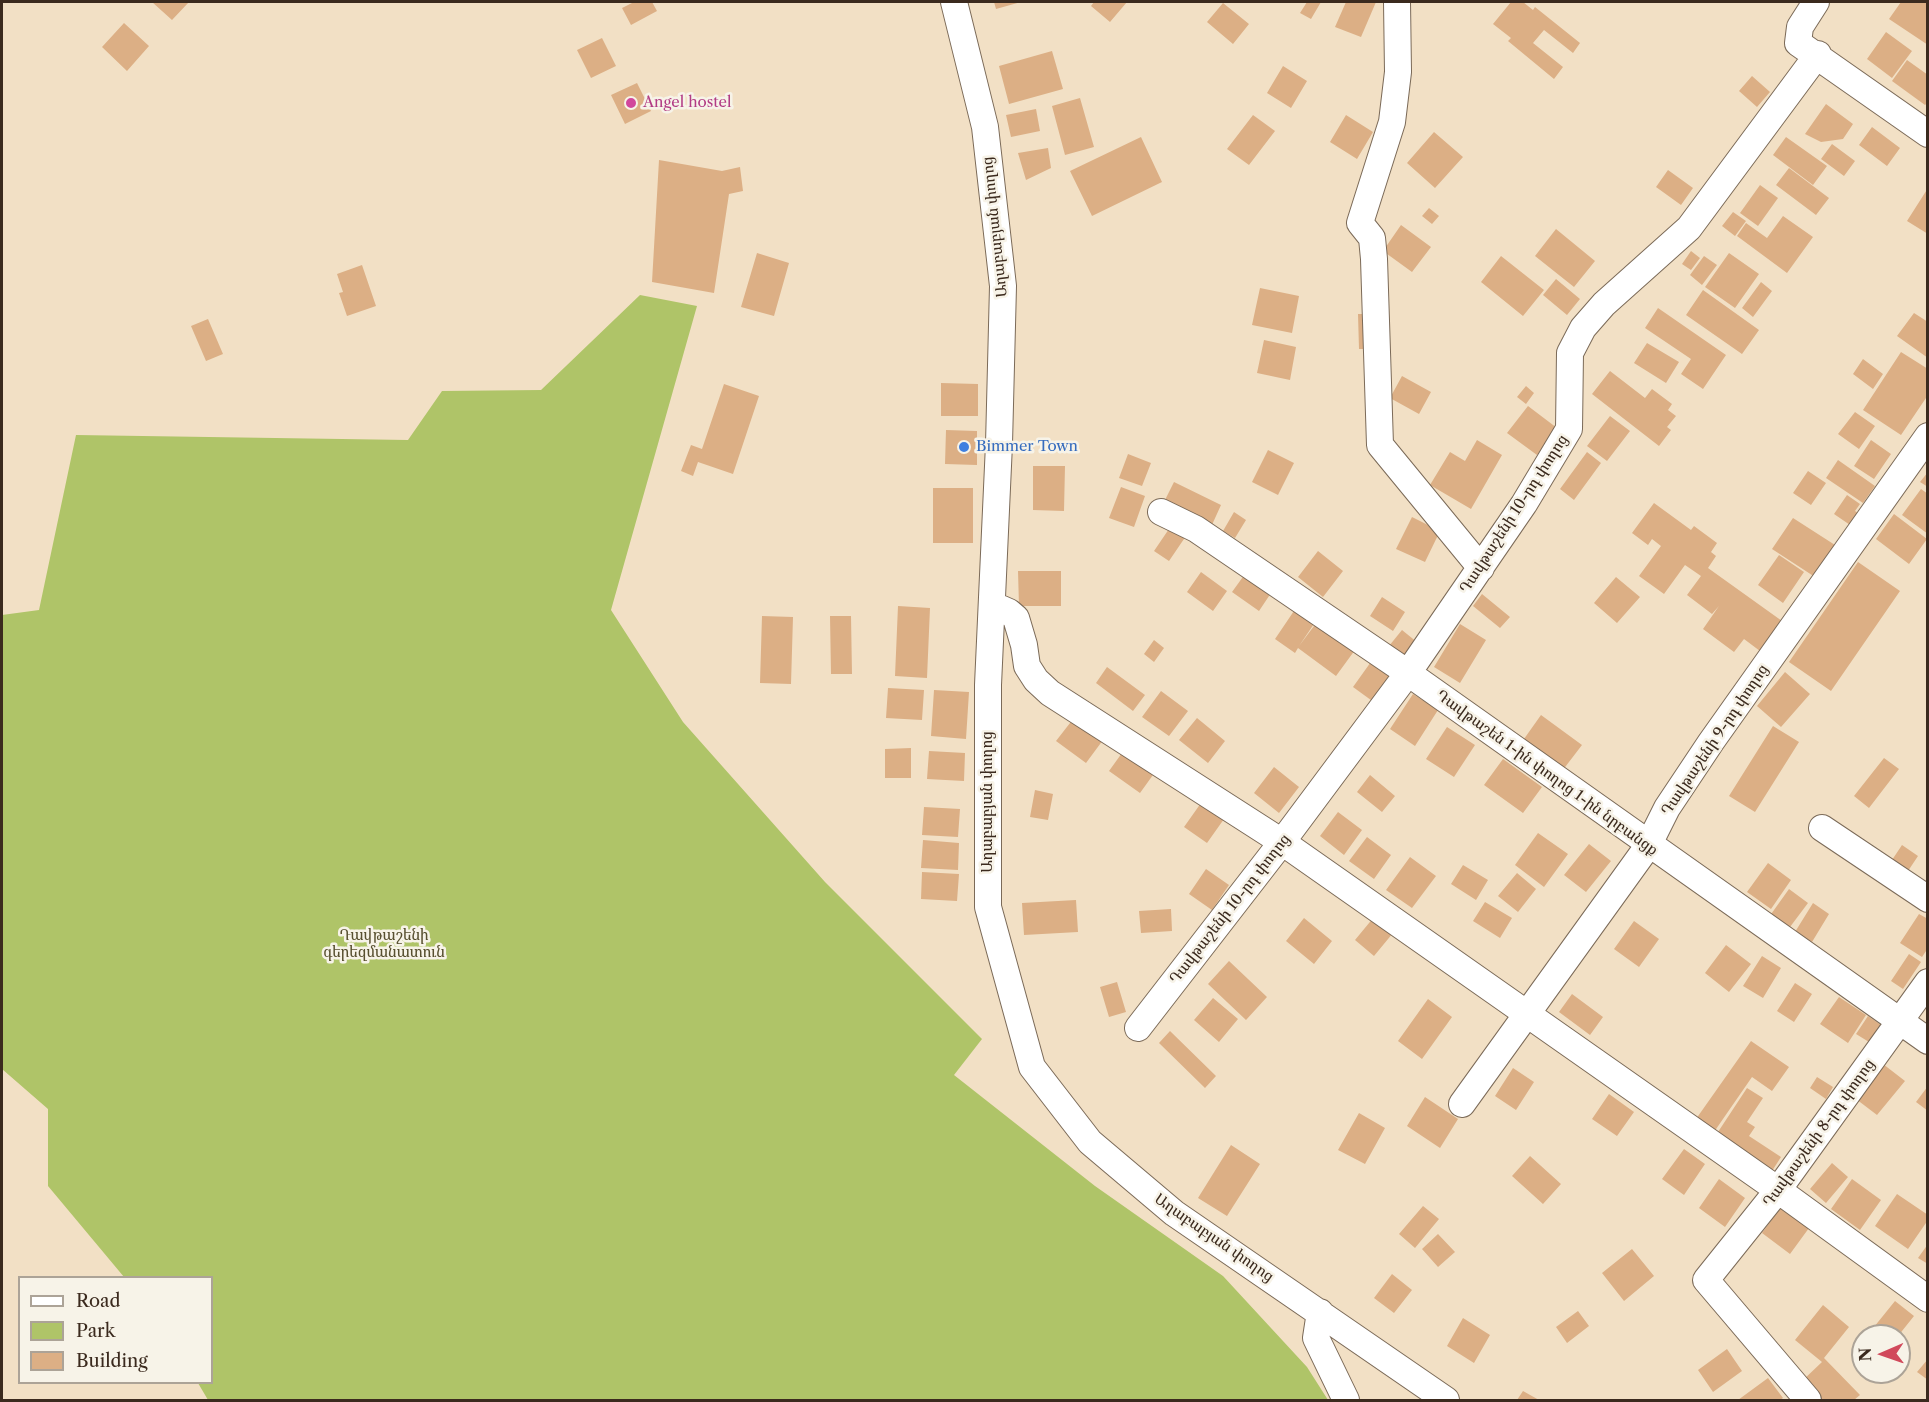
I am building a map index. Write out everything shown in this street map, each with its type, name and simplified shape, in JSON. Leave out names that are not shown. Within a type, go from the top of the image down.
[{"type":"street","name":"Աղաբաբյան փողոց","points":[[954,2],[985,127],[1003,286],[993,605],[988,685],[988,907],[1032,1068],[1090,1142],[1174,1213],[1320,1311],[1446,1401]]},
{"type":"street","points":[[1397,2],[1398,72],[1392,122],[1360,223],[1372,238],[1374,259],[1380,445],[1481,568]]},
{"type":"street","points":[[1816,2],[1800,27],[1798,43],[1818,54],[1928,134]]},
{"type":"street","name":"Դավթաշենի 10-րդ փողոց","points":[[1138,1028],[1408,674],[1524,504],[1569,429],[1570,353],[1583,328],[1604,304],[1689,228],[1818,54]]},
{"type":"street","name":"Դավթաշենի 9-րդ փողոց","points":[[1462,1104],[1648,846],[1667,808],[1711,742],[1928,436]]},
{"type":"street","name":"Դավթաշեն 1-ին փողոց 1-ին նրբանցք","points":[[1161,512],[1197,529],[1408,674],[1648,846],[1902,1020],[1928,1041]]},
{"type":"street","points":[[993,605],[1016,618],[1027,666],[1036,680],[1050,693],[1282,842],[1778,1190],[1928,1299]]},
{"type":"street","points":[[1822,828],[1928,899]]},
{"type":"street","name":"Դավթաշենի 8-րդ փողոց","points":[[1808,1401],[1706,1280],[1778,1190],[1928,982]]},
{"type":"street","points":[[1320,1311],[1316,1338],[1346,1401]]},
{"type":"green space","name":"Դավթաշենի գերեզմանատուն","points":[[640,295],[697,306],[611,610],[683,722],[825,882],[982,1039],[954,1075],[1095,1186],[1223,1276],[1307,1367],[1328,1400],[208,1400],[199,1384],[213,1384],[213,1276],[123,1276],[48,1186],[48,1109],[2,1069],[2,615],[39,610],[76,435],[408,440],[442,391],[541,390]]},
{"type":"building","points":[[152,2],[189,2],[172,20]]},
{"type":"building","points":[[634,2],[652,2],[657,11],[631,25],[622,8]]},
{"type":"building","points":[[994,2],[1021,2],[996,9]]},
{"type":"building","points":[[1094,2],[1127,2],[1110,22],[1091,6]]},
{"type":"building","points":[[1307,2],[1321,2],[1311,19],[1300,13]]},
{"type":"building","points":[[1346,2],[1376,2],[1361,37],[1335,27]]},
{"type":"building","points":[[1511,2],[1523,2],[1533,10],[1535,7],[1580,43],[1573,53],[1544,30],[1533,43],[1563,67],[1554,79],[1508,41],[1511,38],[1493,24]]},
{"type":"building","points":[[1901,2],[1928,2],[1928,45],[1889,19]]},
{"type":"building","points":[[1223,3],[1249,24],[1233,44],[1207,22]]},
{"type":"building","points":[[124,23],[149,46],[127,71],[102,47]]},
{"type":"building","points":[[1886,32],[1912,51],[1892,78],[1867,59]]},
{"type":"building","points":[[602,38],[616,66],[591,78],[577,50]]},
{"type":"building","points":[[1052,51],[1063,89],[1009,104],[999,66]]},
{"type":"building","points":[[1907,60],[1928,75],[1928,102],[1925,105],[1892,81]]},
{"type":"building","points":[[1283,66],[1307,81],[1291,108],[1267,93]]},
{"type":"building","points":[[1752,76],[1770,92],[1757,107],[1739,91]]},
{"type":"building","name":"Angel hostel","points":[[637,83],[651,111],[625,124],[611,95]]},
{"type":"building","points":[[1080,98],[1094,147],[1065,155],[1052,106]]},
{"type":"building","points":[[1826,104],[1853,124],[1843,139],[1821,142],[1805,134]]},
{"type":"building","points":[[1036,109],[1040,131],[1011,137],[1006,115]]},
{"type":"building","points":[[1253,115],[1275,131],[1249,165],[1227,149]]},
{"type":"building","points":[[1346,115],[1373,132],[1357,159],[1330,142]]},
{"type":"building","points":[[1872,127],[1900,148],[1887,166],[1859,145]]},
{"type":"building","points":[[1434,132],[1463,157],[1435,188],[1407,163]]},
{"type":"building","points":[[1141,137],[1162,182],[1092,216],[1070,171]]},
{"type":"building","points":[[1786,137],[1827,166],[1813,185],[1773,155]]},
{"type":"building","points":[[1832,144],[1855,161],[1844,176],[1821,159]]},
{"type":"building","points":[[1048,148],[1051,168],[1026,180],[1018,153]]},
{"type":"building","points":[[659,160],[722,171],[740,167],[743,191],[729,194],[714,293],[652,282]]},
{"type":"building","points":[[1789,168],[1829,198],[1816,215],[1776,185]]},
{"type":"building","points":[[1668,170],[1693,188],[1681,205],[1656,187]]},
{"type":"building","points":[[1760,185],[1778,198],[1758,226],[1740,213]]},
{"type":"building","points":[[1928,188],[1928,234],[1907,221]]},
{"type":"building","points":[[1429,208],[1439,216],[1432,224],[1422,216]]},
{"type":"building","points":[[1733,212],[1746,221],[1735,236],[1722,226]]},
{"type":"building","points":[[1783,216],[1813,237],[1787,273],[1737,236],[1746,223],[1767,238]]},
{"type":"building","points":[[1401,225],[1431,247],[1412,272],[1383,251]]},
{"type":"building","points":[[1556,229],[1595,261],[1574,287],[1535,256]]},
{"type":"building","points":[[1691,251],[1700,258],[1691,270],[1682,264]]},
{"type":"building","points":[[757,253],[789,263],[774,316],[741,307]]},
{"type":"building","points":[[1729,253],[1759,274],[1735,308],[1705,287]]},
{"type":"building","points":[[1501,256],[1544,290],[1523,316],[1481,282]]},
{"type":"building","points":[[1704,256],[1717,265],[1702,285],[1690,275]]},
{"type":"building","points":[[362,265],[376,306],[347,316],[339,293],[343,292],[337,274]]},
{"type":"building","points":[[1556,279],[1580,299],[1567,315],[1543,295]]},
{"type":"building","points":[[1761,282],[1772,291],[1753,317],[1742,308]]},
{"type":"building","points":[[1260,288],[1299,296],[1292,333],[1252,325]]},
{"type":"building","points":[[1703,290],[1759,330],[1742,354],[1686,315]]},
{"type":"building","points":[[1658,308],[1726,355],[1703,389],[1681,374],[1691,359],[1645,328]]},
{"type":"building","points":[[1914,313],[1928,322],[1928,358],[1897,336]]},
{"type":"building","points":[[1358,314],[1367,314],[1368,349],[1359,349]]},
{"type":"building","points":[[208,319],[223,354],[206,361],[191,326]]},
{"type":"building","points":[[1264,340],[1296,347],[1290,380],[1257,373]]},
{"type":"building","points":[[1647,343],[1679,362],[1666,383],[1634,363]]},
{"type":"building","points":[[1901,352],[1928,369],[1928,395],[1901,435],[1863,410]]},
{"type":"building","points":[[1863,359],[1883,374],[1873,389],[1853,374]]},
{"type":"building","points":[[1610,371],[1645,398],[1652,389],[1672,404],[1668,410],[1676,416],[1667,427],[1671,430],[1659,446],[1592,394]]},
{"type":"building","points":[[1402,376],[1431,392],[1419,414],[1390,398]]},
{"type":"building","points":[[941,383],[978,384],[978,416],[941,416]]},
{"type":"building","points":[[724,384],[759,396],[733,474],[698,462],[693,476],[681,471],[691,445],[702,449]]},
{"type":"building","points":[[1526,386],[1534,393],[1526,404],[1517,397]]},
{"type":"building","points":[[1528,406],[1557,428],[1537,455],[1507,433]]},
{"type":"building","points":[[1855,412],[1875,426],[1859,449],[1838,434]]},
{"type":"building","points":[[1610,416],[1630,431],[1607,461],[1587,446]]},
{"type":"building","points":[[946,430],[977,431],[977,465],[945,464]]},
{"type":"building","points":[[1477,440],[1502,455],[1471,509],[1430,485],[1450,452],[1465,461]]},
{"type":"building","points":[[1871,440],[1891,454],[1874,479],[1854,466]]},
{"type":"building","points":[[1268,450],[1294,463],[1278,495],[1252,482]]},
{"type":"building","points":[[1587,452],[1601,463],[1574,500],[1560,489]]},
{"type":"building","points":[[1128,454],[1151,463],[1142,486],[1119,478]]},
{"type":"building","points":[[1838,460],[1875,486],[1863,503],[1826,478]]},
{"type":"building","points":[[1033,466],[1065,466],[1064,511],[1033,510]]},
{"type":"building","points":[[1808,471],[1826,483],[1811,505],[1793,493]]},
{"type":"building","points":[[1928,472],[1928,487],[1920,482]]},
{"type":"building","points":[[1174,482],[1221,505],[1211,527],[1163,504]]},
{"type":"building","points":[[1121,487],[1145,496],[1134,527],[1109,518]]},
{"type":"building","points":[[933,488],[973,488],[973,543],[933,543]]},
{"type":"building","points":[[1921,489],[1928,494],[1928,534],[1902,515]]},
{"type":"building","points":[[1847,495],[1860,504],[1855,511],[1861,515],[1853,527],[1834,514]]},
{"type":"building","points":[[1654,503],[1691,530],[1694,526],[1717,543],[1711,552],[1716,556],[1708,568],[1782,621],[1760,651],[1744,639],[1734,652],[1703,629],[1719,606],[1712,614],[1687,595],[1701,576],[1685,565],[1664,594],[1639,576],[1661,546],[1652,539],[1648,545],[1632,533]]},
{"type":"building","points":[[1234,512],[1246,520],[1235,538],[1223,531]]},
{"type":"building","points":[[1894,514],[1927,539],[1909,564],[1876,539]]},
{"type":"building","points":[[1412,517],[1440,531],[1425,562],[1396,549]]},
{"type":"building","points":[[1793,518],[1835,545],[1815,577],[1772,549]]},
{"type":"building","points":[[1171,526],[1186,536],[1169,561],[1154,551]]},
{"type":"building","points":[[1318,551],[1343,571],[1323,597],[1298,577]]},
{"type":"building","points":[[1779,555],[1804,572],[1783,603],[1758,585]]},
{"type":"building","points":[[1858,562],[1900,591],[1831,691],[1789,662]]},
{"type":"building","points":[[1018,571],[1061,571],[1061,606],[1019,606]]},
{"type":"building","points":[[1201,572],[1227,591],[1213,611],[1187,592]]},
{"type":"building","points":[[1245,574],[1271,593],[1259,611],[1232,592]]},
{"type":"building","points":[[1616,577],[1640,597],[1617,623],[1594,603]]},
{"type":"building","points":[[1482,594],[1510,617],[1500,628],[1473,606]]},
{"type":"building","points":[[1382,597],[1405,612],[1393,631],[1370,616]]},
{"type":"building","points":[[1298,605],[1318,618],[1299,646],[1317,622],[1355,650],[1336,676],[1298,648],[1295,653],[1275,639]]},
{"type":"building","points":[[898,606],[930,608],[927,678],[895,676]]},
{"type":"building","points":[[762,616],[793,617],[791,684],[760,683]]},
{"type":"building","points":[[830,616],[851,616],[852,674],[831,674]]},
{"type":"building","points":[[1460,624],[1486,640],[1460,683],[1434,667]]},
{"type":"building","points":[[1402,630],[1418,643],[1405,659],[1389,646]]},
{"type":"building","points":[[1154,640],[1164,648],[1154,662],[1144,654]]},
{"type":"building","points":[[1373,659],[1396,674],[1375,703],[1353,687]]},
{"type":"building","points":[[1107,667],[1145,695],[1133,711],[1096,683]]},
{"type":"building","points":[[1785,672],[1810,694],[1781,727],[1757,706]]},
{"type":"building","points":[[888,688],[924,690],[922,720],[886,718]]},
{"type":"building","points":[[934,690],[969,692],[966,739],[931,736]]},
{"type":"building","points":[[1161,691],[1188,711],[1169,736],[1142,717]]},
{"type":"building","points":[[1413,694],[1438,710],[1415,746],[1390,729]]},
{"type":"building","points":[[1077,714],[1106,736],[1086,763],[1056,741]]},
{"type":"building","points":[[1541,715],[1582,745],[1559,775],[1519,746]]},
{"type":"building","points":[[1197,718],[1225,741],[1208,763],[1179,740]]},
{"type":"building","points":[[1773,726],[1799,742],[1755,812],[1729,796]]},
{"type":"building","points":[[1447,727],[1475,745],[1454,777],[1426,759]]},
{"type":"building","points":[[1127,746],[1158,768],[1140,793],[1109,771]]},
{"type":"building","points":[[911,748],[911,778],[885,778],[885,749]]},
{"type":"building","points":[[929,751],[965,753],[964,781],[927,779]]},
{"type":"building","points":[[1884,758],[1899,769],[1869,808],[1854,796]]},
{"type":"building","points":[[1503,759],[1542,787],[1523,813],[1484,785]]},
{"type":"building","points":[[1274,767],[1299,787],[1279,813],[1254,793]]},
{"type":"building","points":[[1370,775],[1395,796],[1382,812],[1357,792]]},
{"type":"building","points":[[1035,790],[1053,794],[1048,820],[1030,817]]},
{"type":"building","points":[[1201,803],[1224,819],[1207,843],[1184,827]]},
{"type":"building","points":[[924,807],[960,809],[958,837],[922,835]]},
{"type":"building","points":[[1338,812],[1362,830],[1344,855],[1320,836]]},
{"type":"building","points":[[1538,833],[1568,854],[1544,887],[1515,865]]},
{"type":"building","points":[[1367,837],[1391,855],[1374,879],[1349,861]]},
{"type":"building","points":[[923,840],[959,843],[958,870],[921,868]]},
{"type":"building","points":[[1589,844],[1611,861],[1586,892],[1564,875]]},
{"type":"building","points":[[1902,845],[1918,856],[1906,874],[1890,863]]},
{"type":"building","points":[[1410,857],[1436,876],[1412,908],[1386,890]]},
{"type":"building","points":[[1768,863],[1791,880],[1771,909],[1747,892]]},
{"type":"building","points":[[1463,865],[1488,880],[1476,900],[1451,884]]},
{"type":"building","points":[[1206,869],[1229,885],[1212,910],[1189,894]]},
{"type":"building","points":[[922,872],[959,874],[957,901],[921,899]]},
{"type":"building","points":[[1517,873],[1536,889],[1518,912],[1498,896]]},
{"type":"building","points":[[1789,889],[1808,903],[1787,931],[1769,917]]},
{"type":"building","points":[[1076,900],[1078,932],[1024,935],[1022,903]]},
{"type":"building","points":[[1485,902],[1512,918],[1500,938],[1473,921]]},
{"type":"building","points":[[1813,903],[1829,914],[1812,942],[1795,932]]},
{"type":"building","points":[[1171,909],[1172,931],[1141,933],[1139,911]]},
{"type":"building","points":[[1919,914],[1928,919],[1928,948],[1922,957],[1900,943]]},
{"type":"building","points":[[1374,917],[1393,933],[1374,956],[1355,940]]},
{"type":"building","points":[[1304,918],[1332,941],[1314,964],[1286,941]]},
{"type":"building","points":[[1634,921],[1659,939],[1639,967],[1614,949]]},
{"type":"building","points":[[1726,945],[1751,964],[1729,992],[1705,973]]},
{"type":"building","points":[[1909,954],[1921,962],[1903,989],[1891,981]]},
{"type":"building","points":[[1762,956],[1781,968],[1763,998],[1743,986]]},
{"type":"building","points":[[1229,961],[1267,997],[1246,1020],[1208,984]]},
{"type":"building","points":[[1117,982],[1126,1012],[1109,1017],[1100,987]]},
{"type":"building","points":[[1795,983],[1812,994],[1794,1022],[1777,1011]]},
{"type":"building","points":[[1572,994],[1603,1017],[1590,1035],[1559,1012]]},
{"type":"building","points":[[1839,997],[1866,1015],[1848,1043],[1820,1024]]},
{"type":"building","points":[[1213,998],[1238,1019],[1219,1042],[1194,1020]]},
{"type":"building","points":[[1428,999],[1452,1017],[1422,1059],[1398,1041]]},
{"type":"building","points":[[1868,1016],[1881,1025],[1869,1042],[1856,1034]]},
{"type":"building","points":[[1170,1031],[1216,1076],[1205,1088],[1159,1043]]},
{"type":"building","points":[[1751,1041],[1789,1067],[1772,1091],[1752,1077],[1714,1132],[1696,1119]]},
{"type":"building","points":[[1883,1064],[1905,1081],[1877,1115],[1856,1099]]},
{"type":"building","points":[[1513,1068],[1534,1082],[1516,1110],[1495,1096]]},
{"type":"building","points":[[1817,1077],[1833,1087],[1826,1099],[1810,1088]]},
{"type":"building","points":[[1928,1086],[1928,1111],[1916,1102]]},
{"type":"building","points":[[1747,1088],[1763,1098],[1747,1122],[1755,1127],[1749,1136],[1781,1157],[1772,1171],[1716,1135]]},
{"type":"building","points":[[1609,1094],[1634,1112],[1617,1136],[1592,1119]]},
{"type":"building","points":[[1425,1097],[1458,1119],[1440,1148],[1407,1126]]},
{"type":"building","points":[[1359,1113],[1385,1128],[1365,1164],[1338,1150]]},
{"type":"building","points":[[1231,1145],[1260,1164],[1227,1216],[1198,1198]]},
{"type":"building","points":[[1684,1149],[1705,1164],[1684,1195],[1662,1179]]},
{"type":"building","points":[[1530,1156],[1561,1184],[1543,1204],[1512,1176]]},
{"type":"building","points":[[1832,1163],[1848,1177],[1826,1203],[1810,1189]]},
{"type":"building","points":[[1719,1179],[1745,1198],[1725,1227],[1699,1208]]},
{"type":"building","points":[[1852,1179],[1881,1200],[1860,1230],[1831,1209]]},
{"type":"building","points":[[1897,1194],[1928,1215],[1928,1220],[1908,1249],[1875,1226]]},
{"type":"building","points":[[1423,1206],[1439,1219],[1415,1248],[1399,1234]]},
{"type":"building","points":[[1781,1207],[1809,1228],[1790,1254],[1762,1233]]},
{"type":"building","points":[[1438,1234],[1455,1252],[1438,1267],[1422,1249]]},
{"type":"building","points":[[1928,1244],[1928,1264],[1918,1258]]},
{"type":"building","points":[[1632,1249],[1654,1276],[1624,1301],[1602,1273]]},
{"type":"building","points":[[1392,1274],[1412,1290],[1394,1313],[1374,1298]]},
{"type":"building","points":[[1895,1301],[1914,1316],[1908,1324],[1876,1324]]},
{"type":"building","points":[[1823,1305],[1849,1327],[1824,1358],[1860,1395],[1854,1400],[1822,1400],[1802,1381],[1822,1362],[1795,1340]]},
{"type":"building","points":[[1578,1311],[1589,1326],[1567,1343],[1556,1327]]},
{"type":"building","points":[[1463,1318],[1490,1335],[1474,1363],[1447,1346]]},
{"type":"building","points":[[1727,1349],[1742,1371],[1713,1392],[1698,1370]]},
{"type":"building","points":[[1928,1359],[1928,1380],[1917,1372]]},
{"type":"building","points":[[1768,1378],[1783,1398],[1780,1400],[1738,1400]]},
{"type":"building","points":[[1523,1391],[1539,1400],[1517,1400]]},
{"type":"place","name":"Angel hostel","points":[[631,103]]},
{"type":"place","name":"Bimmer Town","points":[[964,447]]}]
